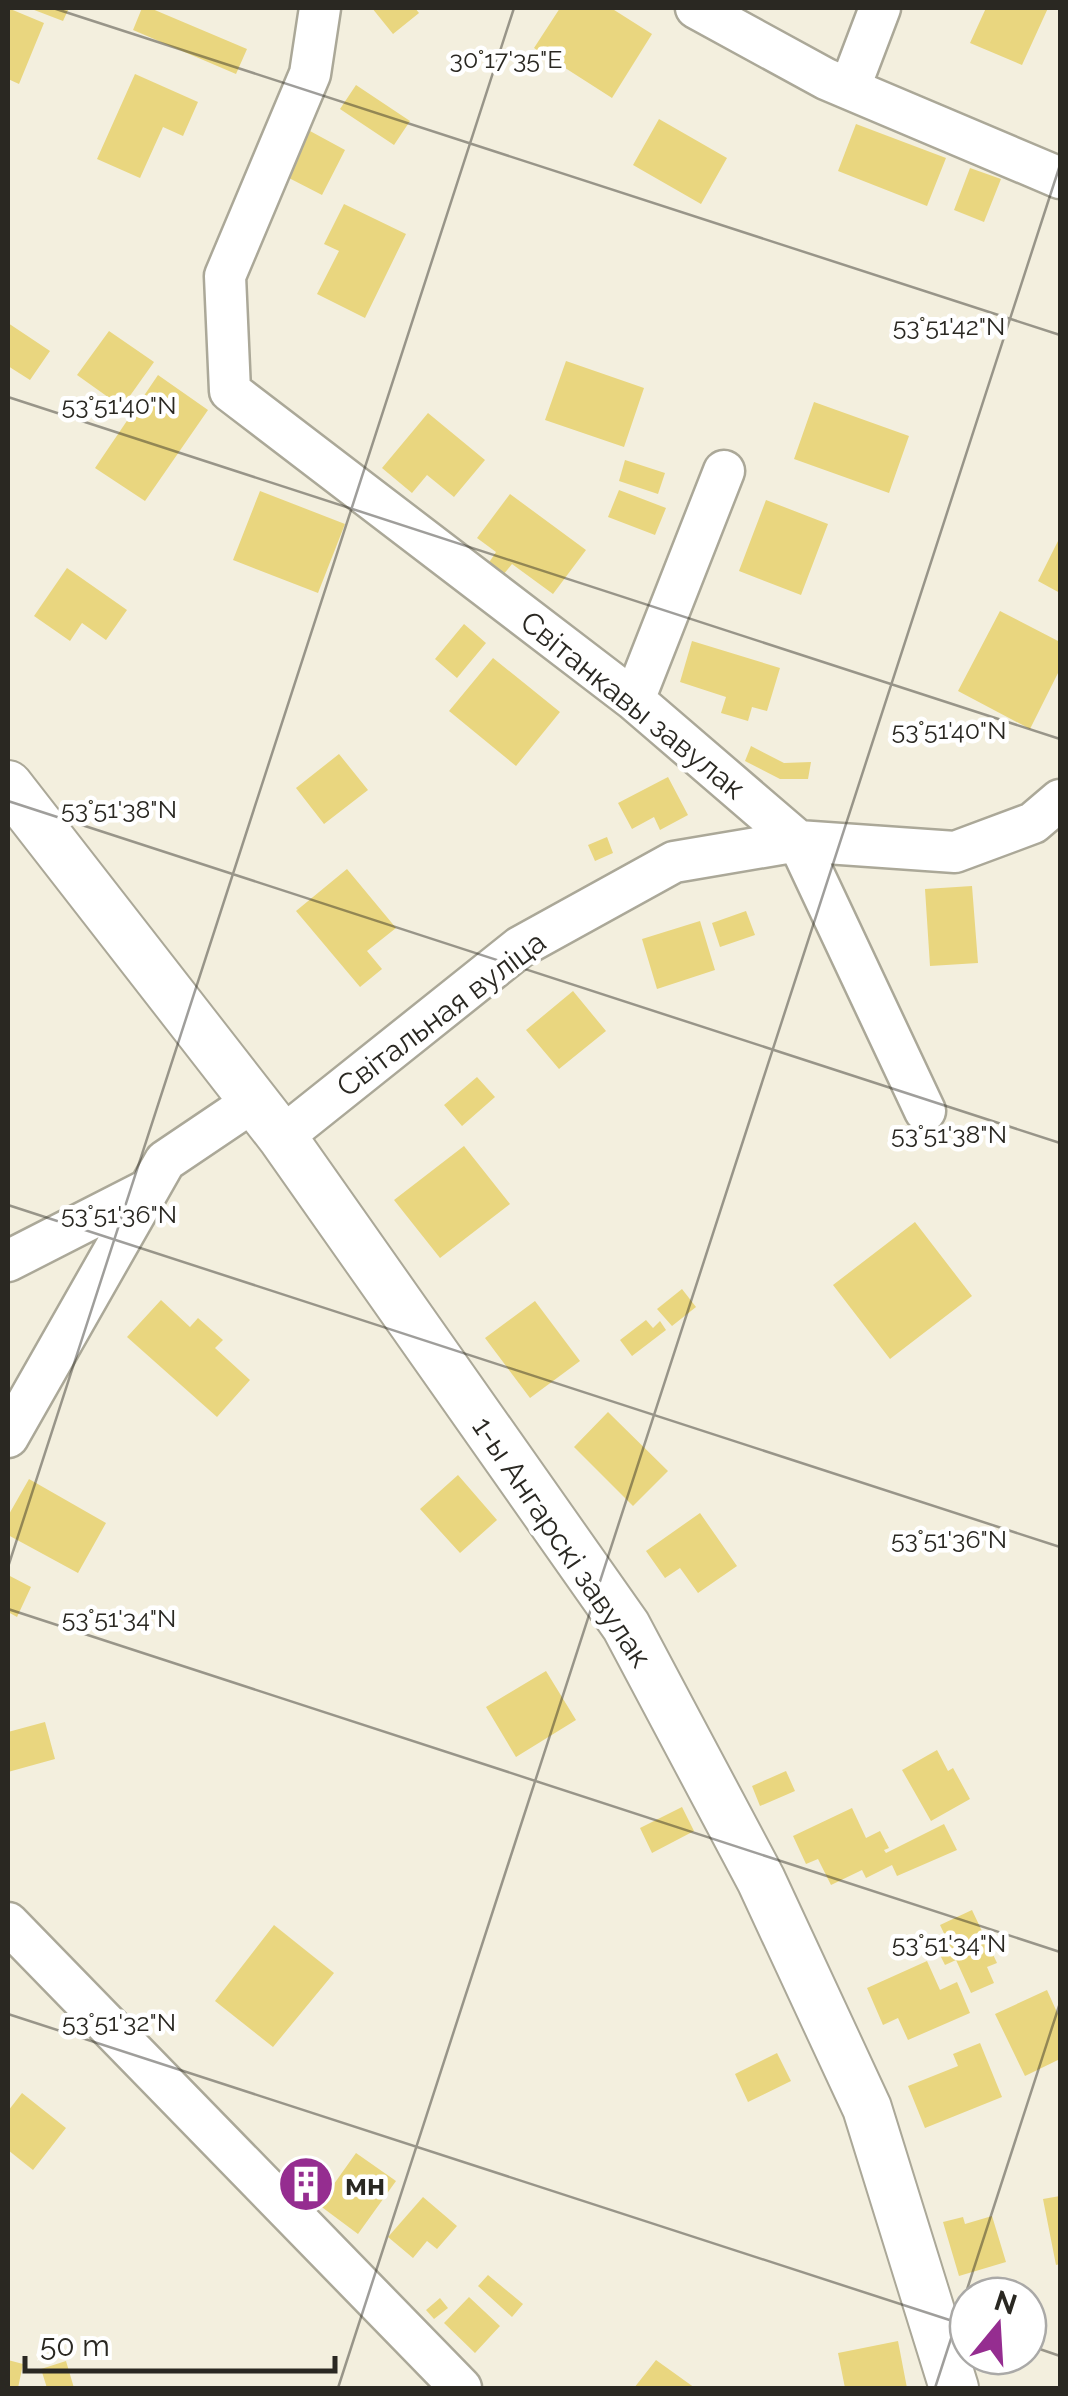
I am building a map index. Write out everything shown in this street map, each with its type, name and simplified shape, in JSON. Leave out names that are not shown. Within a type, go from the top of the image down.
[{"type":"street","name":"Світанкавы завулак","points":[[320,8],[310,74],[225,276],[230,391],[634,700],[798,842],[925,1111]]},
{"type":"street","points":[[696,8],[826,79],[1060,178]]},
{"type":"street","points":[[850,87],[880,8]]},
{"type":"street","points":[[634,700],[724,470]]},
{"type":"street","name":"1-ы Ангарскі завулак","points":[[8,786],[268,1119],[626,1626],[761,1880],[868,2108],[954,2388]]},
{"type":"street","name":"Світальная вуліца","points":[[8,1437],[18,1396],[164,1161],[268,1119],[520,948],[674,862],[798,842],[955,852],[1033,822],[1060,800]]},
{"type":"street","points":[[8,1261],[149,1188]]},
{"type":"street","points":[[8,1923],[461,2388]]},
{"type":"building","points":[[8,8],[44,23],[19,84],[8,79]]},
{"type":"building","points":[[29,8],[69,8],[63,21]]},
{"type":"building","points":[[142,8],[247,49],[236,74],[133,30]]},
{"type":"building","points":[[372,8],[415,8],[419,13],[393,34]]},
{"type":"building","points":[[560,8],[611,8],[652,34],[612,98],[534,48]]},
{"type":"building","points":[[986,8],[1048,8],[1022,65],[970,43]]},
{"type":"building","points":[[135,74],[198,102],[183,136],[163,127],[140,178],[97,159]]},
{"type":"building","points":[[356,85],[410,121],[394,145],[340,109]]},
{"type":"building","points":[[659,119],[727,158],[701,204],[633,165]]},
{"type":"building","points":[[856,124],[946,158],[927,206],[838,171]]},
{"type":"building","points":[[310,131],[345,150],[322,195],[287,177]]},
{"type":"building","points":[[970,168],[1001,179],[984,222],[954,210]]},
{"type":"building","points":[[344,204],[406,234],[365,318],[317,294],[339,251],[324,244]]},
{"type":"building","points":[[8,323],[50,351],[30,380],[8,366]]},
{"type":"building","points":[[109,331],[154,362],[122,407],[77,375]]},
{"type":"building","points":[[566,361],[644,388],[624,447],[545,420]]},
{"type":"building","points":[[158,375],[208,410],[145,501],[95,468]]},
{"type":"building","points":[[814,402],[909,436],[889,493],[794,459]]},
{"type":"building","points":[[428,413],[485,460],[454,497],[427,475],[412,493],[382,468]]},
{"type":"building","points":[[625,460],[665,473],[658,494],[619,481]]},
{"type":"building","points":[[619,490],[666,508],[655,535],[608,517]]},
{"type":"building","points":[[260,491],[345,524],[318,593],[233,560]]},
{"type":"building","points":[[510,494],[586,550],[553,594],[512,564],[503,575],[488,564],[496,552],[477,538]]},
{"type":"building","points":[[766,500],[828,524],[801,595],[739,571]]},
{"type":"building","points":[[1060,537],[1060,593],[1038,581]]},
{"type":"building","points":[[67,568],[127,610],[106,640],[82,623],[70,641],[34,616]]},
{"type":"building","points":[[1000,611],[1060,642],[1060,669],[1030,729],[958,691]]},
{"type":"building","points":[[464,624],[486,643],[457,678],[435,659]]},
{"type":"building","points":[[692,641],[780,668],[767,711],[752,707],[748,721],[721,713],[726,697],[680,682]]},
{"type":"building","points":[[493,658],[560,712],[516,766],[449,711]]},
{"type":"building","points":[[751,746],[784,763],[811,762],[808,779],[780,779],[745,761]]},
{"type":"building","points":[[339,754],[368,790],[324,824],[296,788]]},
{"type":"building","points":[[668,777],[688,815],[660,830],[654,817],[632,829],[618,803]]},
{"type":"building","points":[[607,837],[613,853],[595,861],[588,845]]},
{"type":"building","points":[[347,869],[396,928],[367,951],[382,969],[360,987],[296,911]]},
{"type":"building","points":[[972,886],[978,963],[930,966],[925,889]]},
{"type":"building","points":[[746,911],[755,935],[720,947],[712,923]]},
{"type":"building","points":[[700,921],[715,970],[657,989],[642,939]]},
{"type":"building","points":[[573,991],[606,1031],[559,1069],[526,1030]]},
{"type":"building","points":[[477,1077],[495,1097],[462,1126],[444,1105]]},
{"type":"building","points":[[464,1146],[510,1204],[440,1258],[394,1200]]},
{"type":"building","points":[[915,1222],[972,1296],[890,1359],[833,1285]]},
{"type":"building","points":[[682,1289],[696,1307],[672,1326],[657,1309]]},
{"type":"building","points":[[161,1300],[190,1327],[198,1318],[223,1340],[215,1348],[250,1380],[217,1417],[127,1337]]},
{"type":"building","points":[[535,1301],[580,1361],[530,1398],[485,1338]]},
{"type":"building","points":[[646,1320],[653,1328],[660,1321],[666,1330],[632,1356],[620,1340]]},
{"type":"building","points":[[608,1412],[668,1471],[633,1506],[574,1447]]},
{"type":"building","points":[[458,1475],[497,1520],[460,1553],[420,1509]]},
{"type":"building","points":[[29,1479],[106,1523],[78,1573],[8,1535],[8,1516]]},
{"type":"building","points":[[700,1513],[737,1566],[698,1593],[680,1568],[665,1578],[646,1551]]},
{"type":"building","points":[[8,1575],[31,1587],[17,1617],[8,1612]]},
{"type":"building","points":[[546,1671],[576,1720],[516,1757],[486,1707]]},
{"type":"building","points":[[45,1722],[55,1759],[8,1772],[8,1732]]},
{"type":"building","points":[[937,1750],[948,1771],[953,1768],[970,1799],[931,1821],[902,1770]]},
{"type":"building","points":[[786,1771],[795,1791],[760,1806],[752,1786]]},
{"type":"building","points":[[682,1807],[694,1831],[652,1853],[640,1828]]},
{"type":"building","points":[[852,1808],[866,1838],[880,1831],[889,1848],[884,1850],[886,1853],[944,1824],[957,1850],[897,1876],[892,1865],[866,1878],[862,1870],[831,1885],[818,1859],[806,1864],[793,1836]]},
{"type":"building","points":[[972,1910],[997,1963],[987,1967],[994,1983],[971,1993],[956,1960],[945,1965],[939,1953],[951,1948],[940,1925]]},
{"type":"building","points":[[274,1925],[334,1973],[273,2047],[215,2001]]},
{"type":"building","points":[[927,1961],[940,1990],[957,1982],[970,2013],[908,2040],[898,2018],[883,2025],[867,1988]]},
{"type":"building","points":[[1047,1990],[1060,2019],[1060,2059],[1025,2076],[995,2014]]},
{"type":"building","points":[[980,2043],[1002,2097],[925,2128],[908,2086],[958,2066],[953,2054]]},
{"type":"building","points":[[777,2053],[791,2081],[748,2102],[735,2074]]},
{"type":"building","points":[[22,2093],[66,2128],[33,2170],[8,2150],[8,2111]]},
{"type":"building","points":[[356,2153],[396,2181],[358,2234],[319,2205]]},
{"type":"building","name":"мн","points":[[307,2168],[320,2179],[305,2198],[291,2188]]},
{"type":"building","points":[[1060,2196],[1060,2264],[1056,2265],[1043,2199]]},
{"type":"building","points":[[423,2197],[457,2226],[437,2249],[427,2241],[413,2258],[388,2237]]},
{"type":"building","points":[[992,2216],[1006,2262],[959,2276],[943,2222],[963,2217],[965,2224]]},
{"type":"building","points":[[488,2275],[523,2304],[512,2317],[478,2286]]},
{"type":"building","points":[[469,2297],[500,2326],[475,2353],[444,2323]]},
{"type":"building","points":[[440,2298],[448,2308],[434,2319],[426,2310]]},
{"type":"building","points":[[898,2341],[907,2388],[845,2388],[838,2353]]},
{"type":"building","points":[[8,2360],[23,2364],[18,2388],[8,2388]]},
{"type":"building","points":[[656,2360],[695,2388],[634,2388]]},
{"type":"building","points":[[66,2361],[74,2388],[47,2388],[41,2369]]},
{"type":"place","name":"мн","points":[[306,2184]]}]
